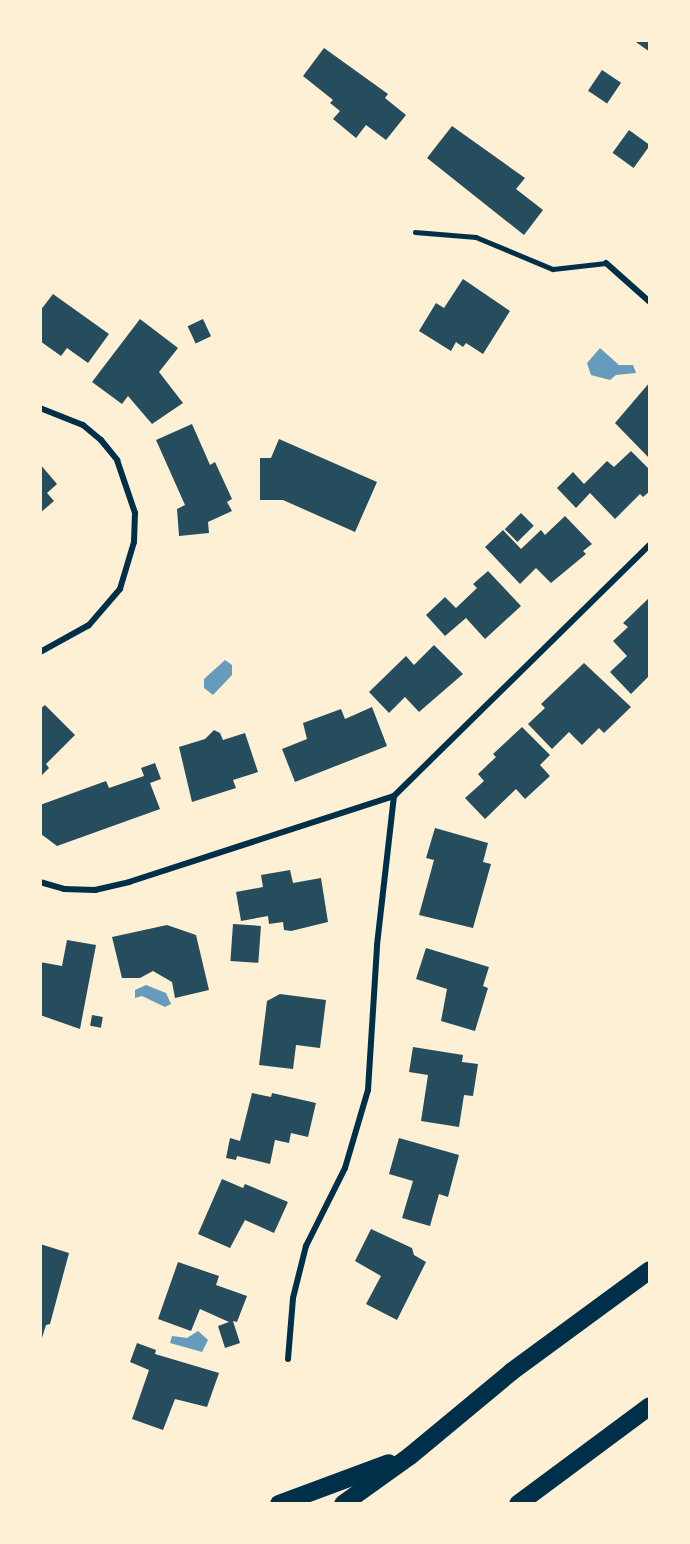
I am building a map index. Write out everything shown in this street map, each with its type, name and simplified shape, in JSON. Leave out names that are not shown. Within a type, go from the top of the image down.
[{"type":"highway","points":[[343,1503],[410,1456],[511,1372],[650,1270]]},
{"type":"highway","points":[[518,1503],[650,1406]]},
{"type":"highway","points":[[279,1503],[410,1456]]},
{"type":"street","points":[[606,263],[650,302]]},
{"type":"street","points":[[40,408],[68,417],[101,440],[117,460],[135,513],[134,542],[120,589],[89,626],[40,652]]},
{"type":"street","points":[[40,882],[64,889],[95,890],[129,882],[394,796],[650,544]]},
{"type":"street","points":[[288,1359],[293,1298],[306,1246],[345,1168],[368,1090],[377,945],[394,796]]},
{"type":"lane","points":[[415,232],[476,237],[553,269],[606,263]]},
{"type":"water","points":[[600,348],[619,365],[633,365],[636,373],[616,375],[610,380],[591,375],[587,363]]},
{"type":"water","points":[[225,660],[232,665],[232,675],[213,695],[204,688],[204,679]]},
{"type":"water","points":[[146,985],[166,993],[171,1004],[165,1007],[142,996],[135,998],[135,990]]},
{"type":"water","points":[[198,1331],[208,1340],[202,1352],[170,1343],[172,1336],[187,1338]]},
{"type":"building","points":[[633,40],[650,40],[650,52]]},
{"type":"building","points":[[324,48],[388,94],[385,98],[406,115],[386,140],[366,125],[356,138],[333,119],[340,111],[330,103],[333,100],[303,76]]},
{"type":"building","points":[[602,70],[621,83],[607,104],[588,91]]},
{"type":"building","points":[[452,126],[525,178],[516,189],[543,210],[524,235],[427,158]]},
{"type":"building","points":[[629,130],[650,145],[634,168],[613,153]]},
{"type":"building","points":[[463,279],[510,311],[483,354],[466,343],[463,347],[456,342],[451,351],[419,331],[436,303],[444,308]]},
{"type":"building","points":[[53,294],[109,334],[88,363],[67,348],[61,356],[40,341],[40,311]]},
{"type":"building","points":[[140,319],[178,348],[159,372],[183,403],[152,424],[128,396],[122,404],[92,382]]},
{"type":"building","points":[[203,319],[211,336],[196,343],[188,326]]},
{"type":"building","points":[[650,382],[650,459],[615,423]]},
{"type":"building","points":[[192,424],[210,465],[215,462],[232,499],[227,502],[232,511],[208,522],[209,533],[179,536],[177,509],[185,505],[156,440]]},
{"type":"building","points":[[279,439],[377,482],[355,532],[283,500],[260,500],[260,458],[271,458]]},
{"type":"building","points":[[631,451],[650,470],[650,491],[643,497],[640,494],[615,519],[590,493],[576,508],[557,488],[573,472],[584,484],[607,461],[614,467]]},
{"type":"building","points":[[40,464],[57,484],[47,493],[54,501],[40,513]]},
{"type":"building","points":[[521,513],[534,526],[517,542],[505,529]]},
{"type":"building","points":[[565,516],[592,544],[583,551],[586,554],[551,583],[536,568],[520,584],[485,547],[503,530],[521,549],[541,530],[545,535]]},
{"type":"building","points":[[488,571],[521,606],[485,639],[466,618],[445,636],[426,615],[445,597],[456,608],[477,588],[473,584]]},
{"type":"building","points":[[650,597],[650,675],[631,694],[610,672],[627,656],[613,641],[628,627],[623,623]]},
{"type":"building","points":[[434,645],[463,674],[419,712],[405,697],[389,713],[369,692],[406,656],[414,665]]},
{"type":"building","points":[[584,663],[631,707],[604,733],[599,728],[582,745],[569,732],[552,749],[528,724],[545,708],[541,704]]},
{"type":"building","points":[[45,705],[75,735],[46,764],[49,768],[40,777],[40,709]]},
{"type":"building","points":[[372,707],[387,746],[295,782],[282,749],[307,739],[303,723],[341,709],[345,719]]},
{"type":"building","points":[[522,727],[550,755],[540,765],[550,776],[525,799],[516,789],[485,819],[465,798],[484,781],[478,774],[496,757],[493,754]]},
{"type":"building","points":[[214,730],[220,733],[223,740],[245,733],[258,772],[233,780],[236,788],[192,802],[179,747],[205,739]]},
{"type":"building","points":[[155,763],[161,779],[150,783],[160,809],[57,846],[41,834],[40,805],[106,781],[109,788],[144,776],[141,768]]},
{"type":"building","points":[[435,828],[488,843],[483,862],[491,864],[473,928],[419,915],[434,860],[426,858]]},
{"type":"building","points":[[290,870],[293,883],[321,878],[328,922],[291,931],[284,930],[283,922],[269,924],[268,916],[241,921],[236,892],[263,887],[261,875]]},
{"type":"building","points":[[233,924],[261,926],[258,963],[230,961]]},
{"type":"building","points":[[167,925],[196,935],[209,990],[175,998],[172,982],[153,971],[140,978],[122,978],[112,937]]},
{"type":"building","points":[[67,940],[96,945],[80,1029],[40,1015],[40,962],[62,966]]},
{"type":"building","points":[[426,948],[489,967],[483,986],[488,988],[475,1031],[441,1021],[447,989],[416,979]]},
{"type":"building","points":[[280,994],[326,1000],[320,1048],[296,1045],[293,1069],[259,1065],[267,1001]]},
{"type":"building","points":[[92,1015],[103,1017],[101,1028],[90,1026]]},
{"type":"building","points":[[413,1047],[463,1055],[462,1062],[478,1064],[473,1096],[464,1095],[459,1127],[421,1121],[428,1075],[409,1072]]},
{"type":"building","points":[[252,1093],[271,1097],[272,1093],[316,1103],[308,1137],[291,1133],[289,1143],[275,1140],[270,1164],[237,1156],[236,1160],[226,1158],[230,1138],[240,1141]]},
{"type":"building","points":[[399,1138],[459,1155],[448,1197],[439,1194],[430,1226],[402,1218],[413,1181],[389,1174]]},
{"type":"building","points":[[222,1179],[243,1188],[245,1184],[288,1202],[274,1233],[245,1220],[230,1248],[198,1234]]},
{"type":"building","points":[[371,1229],[412,1248],[414,1255],[426,1262],[397,1320],[366,1304],[381,1276],[355,1261]]},
{"type":"building","points":[[40,1244],[69,1253],[50,1324],[46,1325],[41,1341]]},
{"type":"building","points":[[178,1262],[219,1276],[216,1285],[247,1296],[237,1322],[233,1321],[240,1343],[225,1348],[218,1326],[229,1322],[200,1309],[191,1331],[158,1319]]},
{"type":"building","points":[[137,1343],[156,1350],[155,1354],[219,1373],[207,1407],[175,1399],[163,1430],[132,1419],[149,1370],[130,1362]]}]
